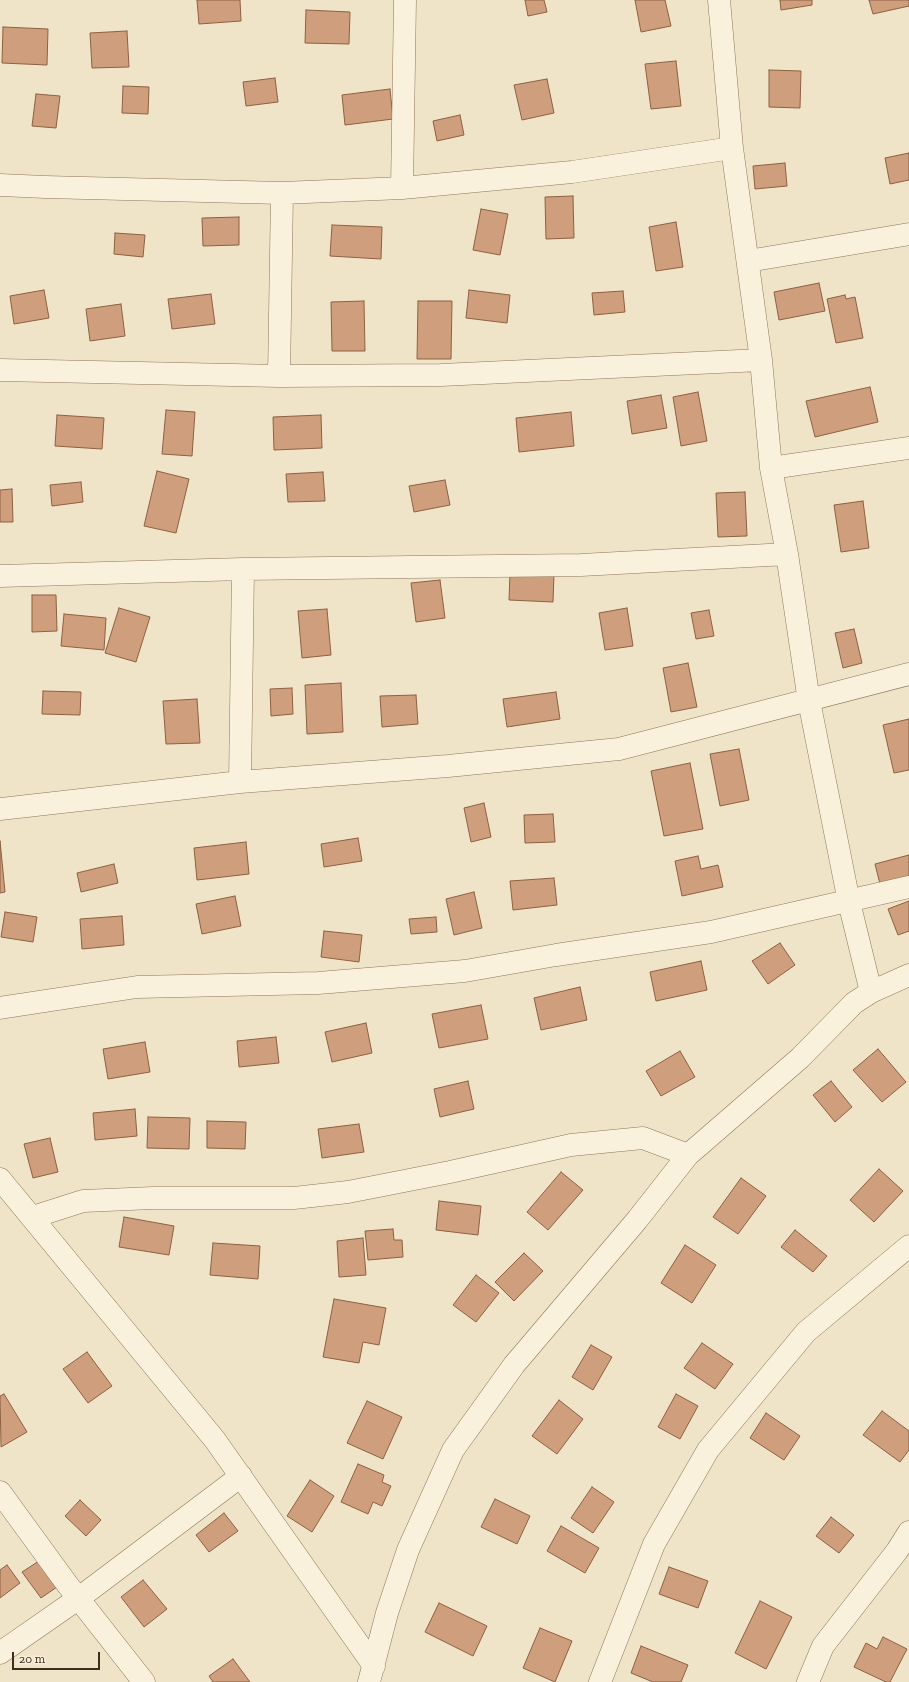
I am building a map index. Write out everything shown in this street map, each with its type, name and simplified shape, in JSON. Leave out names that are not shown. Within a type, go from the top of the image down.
[{"type":"street","points":[[402,188],[405,0]]},
{"type":"street","points":[[720,0],[732,148],[761,360],[771,468],[787,554],[809,701],[849,902],[872,992]]},
{"type":"street","points":[[0,184],[45,187],[282,193],[402,188],[572,172],[732,148]]},
{"type":"street","points":[[280,376],[282,193]]},
{"type":"street","points":[[748,261],[909,234]]},
{"type":"street","points":[[0,370],[280,376],[441,376],[761,360]]},
{"type":"street","points":[[771,468],[909,448]]},
{"type":"street","points":[[0,576],[243,569],[581,565],[787,554]]},
{"type":"street","points":[[240,782],[243,569]]},
{"type":"street","points":[[0,809],[240,782],[448,766],[619,749],[909,674]]},
{"type":"street","points":[[0,1008],[137,987],[318,983],[465,971],[556,955],[711,932],[909,888]]},
{"type":"street","points":[[372,1674],[387,1613],[408,1550],[453,1450],[514,1365],[636,1220],[688,1155],[800,1058],[854,1003],[872,992],[909,975]]},
{"type":"street","points":[[33,1217],[83,1201],[153,1198],[294,1198],[348,1192],[450,1172],[571,1145],[643,1138],[688,1155]]},
{"type":"street","points":[[0,1179],[33,1217],[215,1440],[241,1476],[372,1674]]},
{"type":"street","points":[[600,1682],[654,1544],[708,1450],[806,1332],[909,1246]]},
{"type":"street","points":[[0,1653],[79,1598],[241,1476]]},
{"type":"street","points":[[0,1492],[144,1682]]},
{"type":"street","points":[[808,1682],[823,1646],[897,1551],[909,1532]]},
{"type":"building","points":[[197,0],[240,0],[241,21],[199,24]]},
{"type":"building","points":[[525,0],[544,0],[547,12],[528,16]]},
{"type":"building","points":[[635,0],[665,0],[671,26],[641,32]]},
{"type":"building","points":[[780,0],[812,0],[812,5],[781,10]]},
{"type":"building","points":[[869,0],[909,0],[909,6],[873,14]]},
{"type":"building","points":[[306,10],[350,12],[349,44],[305,43]]},
{"type":"building","points":[[3,27],[48,29],[47,65],[2,63]]},
{"type":"building","points":[[127,31],[129,67],[92,68],[90,33]]},
{"type":"building","points":[[676,61],[681,106],[651,109],[645,64]]},
{"type":"building","points":[[769,70],[801,71],[800,108],[769,107]]},
{"type":"building","points":[[275,78],[278,102],[246,106],[243,82]]},
{"type":"building","points":[[547,79],[554,113],[522,120],[514,85]]},
{"type":"building","points":[[123,86],[149,87],[148,114],[122,113]]},
{"type":"building","points":[[390,89],[393,119],[345,125],[342,95]]},
{"type":"building","points":[[36,94],[60,96],[56,128],[32,126]]},
{"type":"building","points":[[460,115],[464,135],[437,141],[433,121]]},
{"type":"building","points":[[909,153],[909,180],[890,184],[885,158]]},
{"type":"building","points":[[785,163],[787,186],[755,189],[753,166]]},
{"type":"building","points":[[573,196],[574,238],[546,239],[545,197]]},
{"type":"building","points":[[481,209],[508,214],[500,255],[473,250]]},
{"type":"building","points":[[239,217],[239,245],[203,246],[202,218]]},
{"type":"building","points":[[676,222],[683,267],[656,271],[649,227]]},
{"type":"building","points":[[332,225],[382,227],[381,259],[330,256]]},
{"type":"building","points":[[115,233],[145,235],[143,257],[114,254]]},
{"type":"building","points":[[819,283],[825,311],[779,320],[774,292]]},
{"type":"building","points":[[44,290],[49,318],[14,324],[10,296]]},
{"type":"building","points":[[469,290],[510,295],[507,323],[466,318]]},
{"type":"building","points":[[623,291],[625,312],[594,315],[592,293]]},
{"type":"building","points":[[211,294],[215,324],[172,329],[168,299]]},
{"type":"building","points":[[845,295],[846,299],[855,297],[863,338],[836,343],[827,299]]},
{"type":"building","points":[[364,301],[365,351],[332,351],[331,302]]},
{"type":"building","points":[[418,301],[452,301],[451,359],[417,359]]},
{"type":"building","points":[[121,304],[125,336],[90,341],[86,309]]},
{"type":"building","points":[[870,387],[878,422],[815,437],[806,401]]},
{"type":"building","points":[[698,392],[707,441],[681,446],[673,397]]},
{"type":"building","points":[[661,395],[667,428],[632,434],[627,401]]},
{"type":"building","points":[[166,410],[195,412],[192,456],[162,454]]},
{"type":"building","points":[[571,412],[574,446],[519,452],[516,418]]},
{"type":"building","points":[[57,415],[104,418],[102,449],[55,446]]},
{"type":"building","points":[[321,415],[322,448],[274,450],[273,417]]},
{"type":"building","points":[[157,471],[189,479],[176,533],[144,526]]},
{"type":"building","points":[[323,472],[325,501],[288,502],[286,474]]},
{"type":"building","points":[[445,480],[450,505],[414,512],[409,486]]},
{"type":"building","points":[[81,482],[83,502],[52,506],[50,485]]},
{"type":"building","points":[[12,489],[13,522],[0,522],[0,490]]},
{"type":"building","points":[[745,492],[747,536],[718,537],[716,493]]},
{"type":"building","points":[[863,501],[869,548],[841,552],[834,505]]},
{"type":"building","points":[[510,573],[554,574],[553,602],[509,600]]},
{"type":"building","points":[[440,580],[445,618],[416,622],[411,583]]},
{"type":"building","points":[[32,595],[56,595],[57,631],[32,632]]},
{"type":"building","points":[[119,608],[150,617],[136,662],[105,653]]},
{"type":"building","points":[[627,608],[633,646],[605,650],[599,613]]},
{"type":"building","points":[[327,609],[331,655],[302,658],[298,611]]},
{"type":"building","points":[[709,610],[714,636],[696,639],[691,613]]},
{"type":"building","points":[[64,614],[106,618],[104,650],[61,646]]},
{"type":"building","points":[[854,629],[862,663],[843,668],[835,633]]},
{"type":"building","points":[[688,663],[697,707],[671,712],[663,668]]},
{"type":"building","points":[[341,683],[343,732],[307,734],[305,685]]},
{"type":"building","points":[[292,688],[293,714],[271,716],[270,689]]},
{"type":"building","points":[[43,691],[81,692],[80,715],[42,714]]},
{"type":"building","points":[[556,692],[560,719],[507,727],[503,699]]},
{"type":"building","points":[[416,695],[418,724],[382,727],[380,696]]},
{"type":"building","points":[[197,699],[200,743],[166,744],[163,701]]},
{"type":"building","points":[[909,719],[909,770],[894,773],[883,725]]},
{"type":"building","points":[[739,749],[749,800],[720,806],[710,754]]},
{"type":"building","points":[[690,763],[703,829],[664,836],[651,771]]},
{"type":"building","points":[[484,803],[491,837],[471,842],[464,808]]},
{"type":"building","points":[[553,814],[555,842],[525,843],[524,815]]},
{"type":"building","points":[[358,838],[362,861],[324,867],[321,844]]},
{"type":"building","points":[[0,841],[5,892],[0,893]]},
{"type":"building","points":[[246,842],[249,874],[197,880],[194,848]]},
{"type":"building","points":[[909,855],[909,885],[882,892],[875,864]]},
{"type":"building","points":[[698,856],[701,869],[718,865],[723,887],[682,896],[675,861]]},
{"type":"building","points":[[114,864],[118,883],[81,892],[77,873]]},
{"type":"building","points":[[554,878],[557,905],[513,910],[510,881]]},
{"type":"building","points":[[474,892],[482,928],[454,935],[446,899]]},
{"type":"building","points":[[235,896],[241,926],[202,934],[196,904]]},
{"type":"building","points":[[909,901],[909,931],[898,935],[888,909]]},
{"type":"building","points":[[5,912],[37,917],[33,942],[1,937]]},
{"type":"building","points":[[122,916],[124,945],[82,949],[80,919]]},
{"type":"building","points":[[436,917],[437,932],[411,934],[409,919]]},
{"type":"building","points":[[324,931],[362,935],[359,962],[321,957]]},
{"type":"building","points":[[780,943],[795,965],[768,984],[752,961]]},
{"type":"building","points":[[701,961],[707,990],[656,1001],[650,972]]},
{"type":"building","points":[[580,987],[587,1020],[541,1030],[534,998]]},
{"type":"building","points":[[481,1005],[488,1039],[439,1048],[432,1014]]},
{"type":"building","points":[[366,1023],[372,1053],[332,1062],[325,1032]]},
{"type":"building","points":[[276,1037],[279,1063],[239,1067],[237,1041]]},
{"type":"building","points":[[145,1042],[150,1072],[108,1079],[103,1049]]},
{"type":"building","points":[[878,1049],[906,1082],[882,1102],[853,1070]]},
{"type":"building","points":[[680,1051],[695,1077],[661,1096],[646,1071]]},
{"type":"building","points":[[468,1081],[474,1109],[440,1117],[434,1089]]},
{"type":"building","points":[[831,1081],[852,1107],[835,1122],[813,1095]]},
{"type":"building","points":[[135,1109],[137,1136],[95,1140],[93,1113]]},
{"type":"building","points":[[148,1117],[190,1118],[189,1149],[147,1148]]},
{"type":"building","points":[[207,1121],[246,1122],[245,1149],[207,1148]]},
{"type":"building","points":[[359,1124],[364,1152],[322,1158],[318,1129]]},
{"type":"building","points":[[50,1138],[58,1172],[33,1178],[24,1144]]},
{"type":"building","points":[[879,1169],[903,1191],[874,1222],[850,1200]]},
{"type":"building","points":[[561,1172],[583,1190],[548,1230],[527,1212]]},
{"type":"building","points":[[741,1178],[766,1196],[738,1234],[713,1217]]},
{"type":"building","points":[[439,1201],[481,1206],[478,1235],[436,1230]]},
{"type":"building","points":[[124,1217],[174,1226],[169,1255],[119,1247]]},
{"type":"building","points":[[393,1229],[394,1240],[402,1240],[403,1257],[368,1260],[365,1231]]},
{"type":"building","points":[[795,1230],[827,1256],[813,1272],[781,1247]]},
{"type":"building","points":[[363,1238],[366,1275],[339,1277],[337,1241]]},
{"type":"building","points":[[213,1243],[260,1246],[258,1279],[210,1275]]},
{"type":"building","points":[[685,1245],[716,1265],[692,1303],[661,1283]]},
{"type":"building","points":[[524,1253],[543,1271],[514,1301],[495,1282]]},
{"type":"building","points":[[476,1275],[499,1293],[476,1322],[453,1305]]},
{"type":"building","points":[[334,1299],[386,1308],[379,1345],[363,1342],[359,1363],[323,1357]]},
{"type":"building","points":[[702,1343],[733,1364],[715,1389],[684,1368]]},
{"type":"building","points":[[591,1345],[612,1357],[593,1390],[572,1377]]},
{"type":"building","points":[[87,1352],[112,1386],[88,1403],[63,1369]]},
{"type":"building","points":[[4,1394],[27,1432],[1,1447],[0,1396]]},
{"type":"building","points":[[676,1394],[698,1406],[680,1439],[658,1427]]},
{"type":"building","points":[[559,1400],[583,1419],[557,1454],[532,1436]]},
{"type":"building","points":[[367,1401],[402,1417],[383,1459],[347,1443]]},
{"type":"building","points":[[882,1411],[909,1431],[909,1450],[900,1462],[863,1435]]},
{"type":"building","points":[[766,1413],[800,1436],[784,1460],[750,1438]]},
{"type":"building","points":[[358,1464],[384,1475],[382,1482],[391,1486],[382,1506],[373,1502],[368,1514],[341,1502]]},
{"type":"building","points":[[310,1480],[334,1496],[312,1532],[287,1516]]},
{"type":"building","points":[[592,1487],[614,1502],[593,1533],[571,1518]]},
{"type":"building","points":[[495,1499],[530,1516],[517,1544],[481,1527]]},
{"type":"building","points":[[80,1500],[101,1520],[86,1536],[65,1516]]},
{"type":"building","points":[[224,1513],[238,1531],[209,1552],[196,1535]]},
{"type":"building","points":[[831,1517],[854,1535],[839,1553],[816,1536]]},
{"type":"building","points":[[561,1526],[599,1548],[585,1573],[547,1551]]},
{"type":"building","points":[[39,1561],[57,1587],[41,1598],[22,1572]]},
{"type":"building","points":[[7,1565],[20,1583],[0,1598],[0,1570]]},
{"type":"building","points":[[669,1567],[708,1581],[698,1608],[659,1594]]},
{"type":"building","points":[[143,1580],[167,1609],[144,1627],[121,1597]]},
{"type":"building","points":[[760,1601],[792,1617],[766,1669],[735,1653]]},
{"type":"building","points":[[439,1603],[487,1626],[473,1656],[425,1632]]},
{"type":"building","points":[[540,1628],[572,1641],[555,1682],[523,1668]]},
{"type":"building","points":[[883,1637],[907,1649],[890,1682],[886,1682],[854,1667],[866,1643],[877,1649]]},
{"type":"building","points":[[641,1646],[688,1665],[681,1682],[653,1682],[631,1673]]},
{"type":"building","points":[[233,1659],[250,1682],[213,1682],[209,1676]]}]
